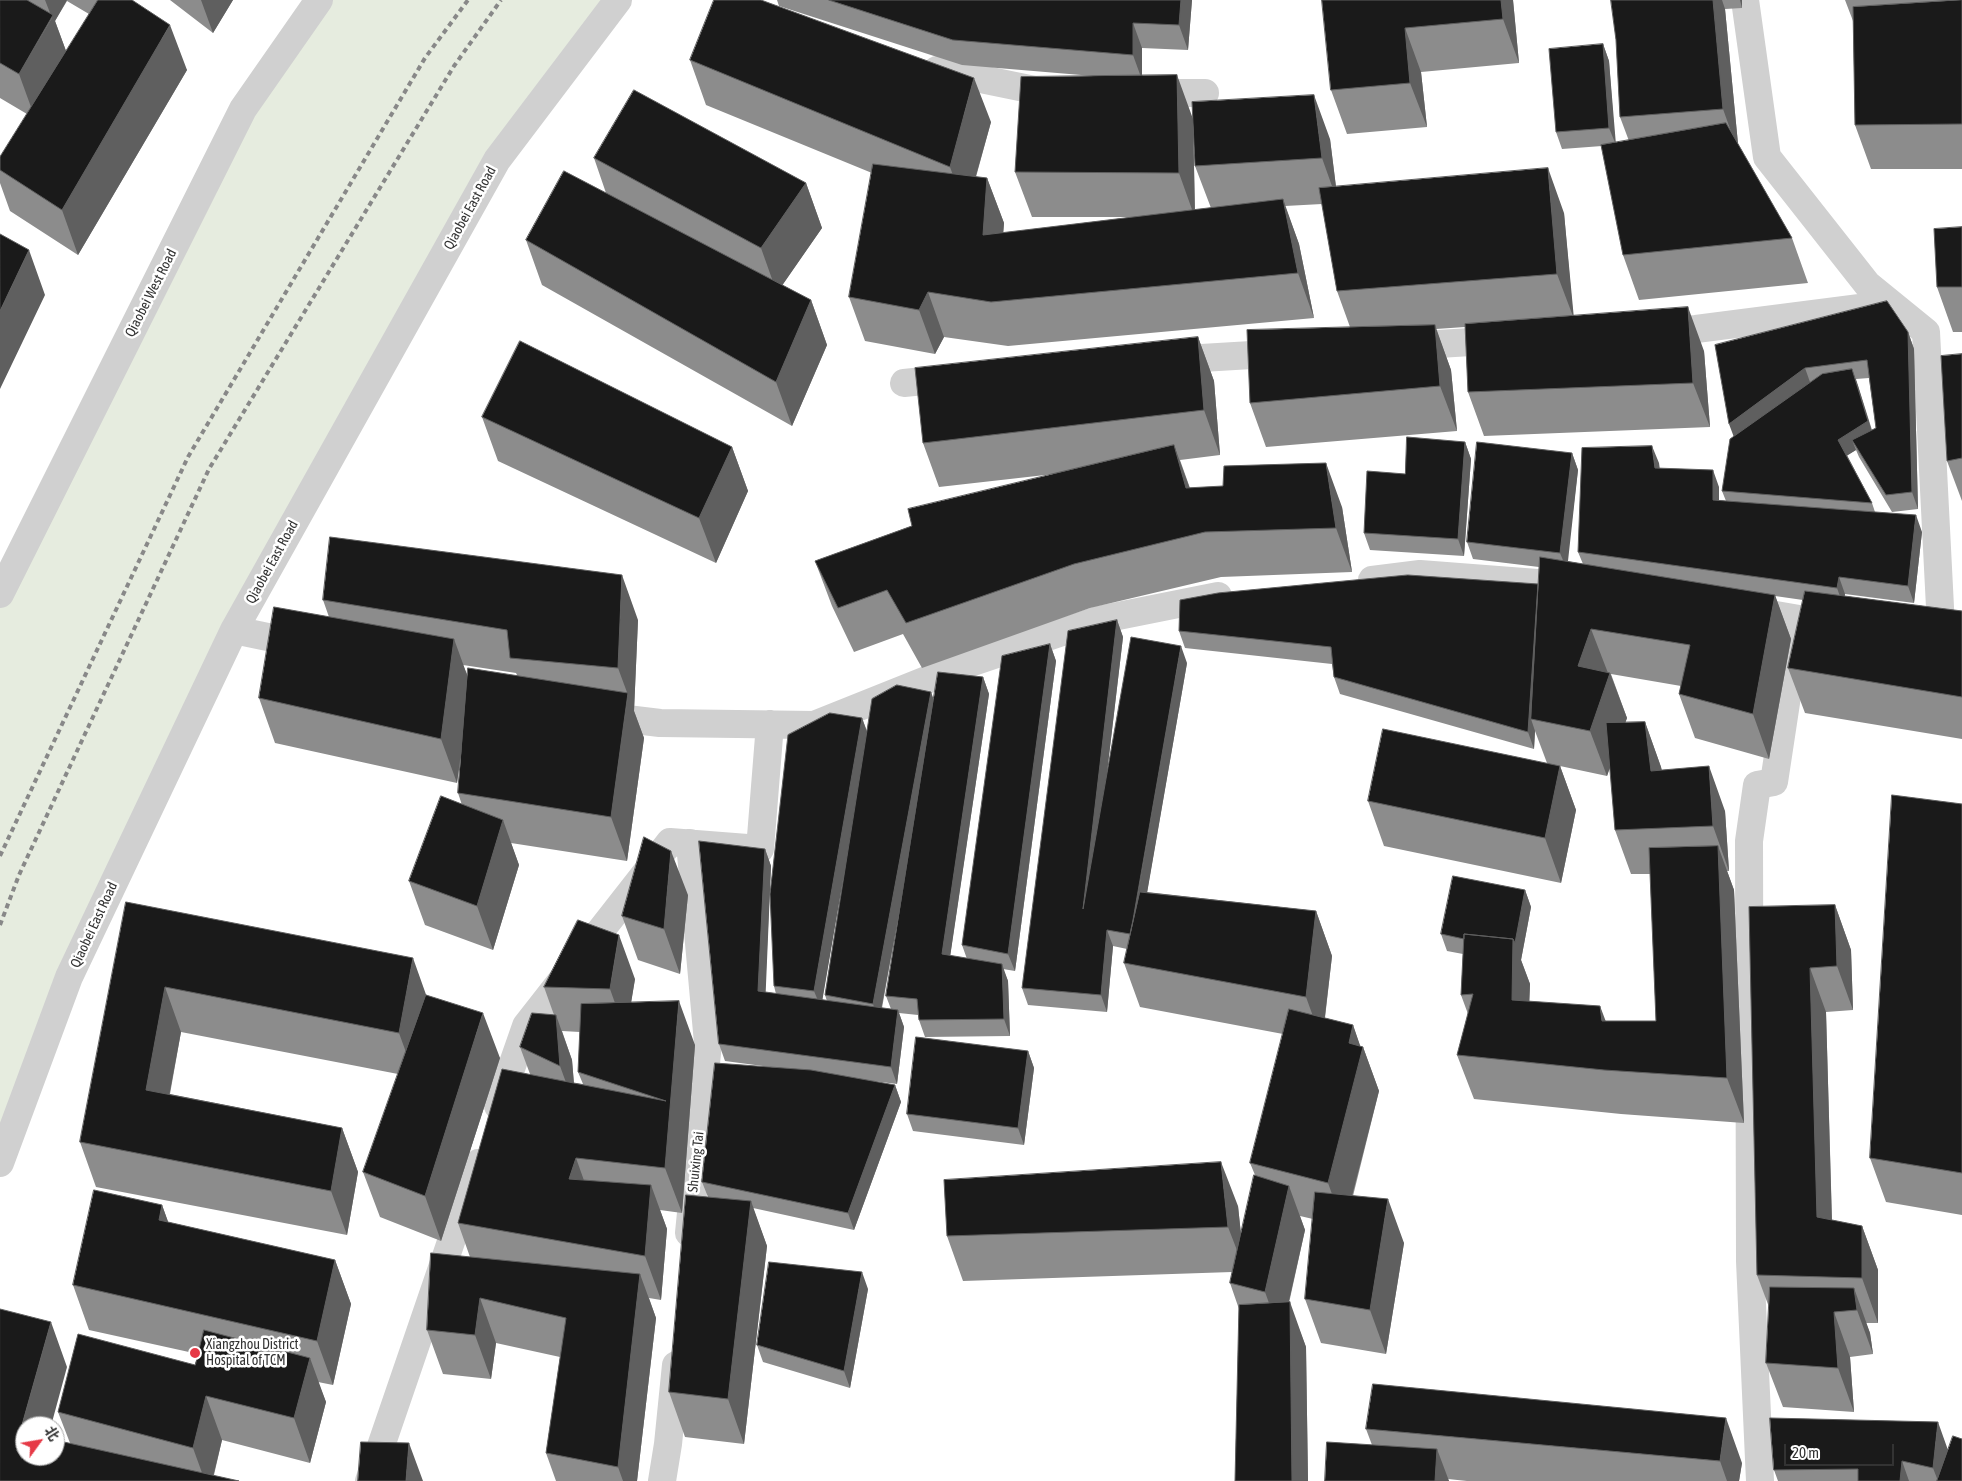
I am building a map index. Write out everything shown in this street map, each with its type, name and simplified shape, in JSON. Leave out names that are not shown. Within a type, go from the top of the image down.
[{"type":"street","name":"Qiaobei West Road","points":[[0,594],[243,109],[318,0]]},
{"type":"street","name":"Qiaobei East Road","points":[[0,1163],[69,977],[234,630],[497,160],[618,0]]},
{"type":"street","points":[[1745,0],[1767,157],[1867,284],[1926,332],[1952,627],[1913,625]]},
{"type":"street","points":[[909,64],[1049,93],[1078,93]]},
{"type":"street","points":[[1127,93],[1205,93]]},
{"type":"street","points":[[1637,332],[1696,329],[1892,304]]},
{"type":"street","points":[[1378,348],[1527,339]]},
{"type":"street","points":[[1139,362],[1308,352]]},
{"type":"street","points":[[904,383],[973,377]]},
{"type":"street","points":[[1346,583],[1420,574],[1604,588]]},
{"type":"street","points":[[576,713],[660,723],[814,725],[964,664],[1098,620],[1238,592]]},
{"type":"street","points":[[1721,606],[1799,619],[1856,622]]},
{"type":"street","points":[[1760,1481],[1750,1261],[1749,841],[1757,785],[1774,782],[1799,619]]},
{"type":"street","points":[[234,630],[330,650]]},
{"type":"street","points":[[369,1481],[437,1277],[526,1026],[670,842],[760,850],[770,724]]},
{"type":"street","name":"Shuixing Tai","points":[[686,1258],[708,1043],[690,844]]},
{"type":"street","points":[[662,1481],[668,1444],[679,1337]]},
{"type":"shaded area","points":[[318,0],[618,0],[497,160],[234,630],[0,1163],[0,596],[243,109]]},
{"type":"building","points":[[0,0],[27,0],[53,15],[19,74],[0,63]]},
{"type":"building","points":[[98,0],[132,0],[170,25],[62,210],[0,170],[0,157]]},
{"type":"building","points":[[714,0],[761,0],[974,78],[950,167],[690,60]]},
{"type":"building","points":[[829,0],[1181,0],[1179,25],[1133,23],[1133,55],[953,40]]},
{"type":"building","points":[[1322,0],[1501,0],[1503,19],[1405,28],[1410,83],[1331,90]]},
{"type":"building","points":[[1611,0],[1713,0],[1723,109],[1620,117],[1616,40]]},
{"type":"building","points":[[1962,0],[1962,124],[1855,125],[1853,7]]},
{"type":"building","points":[[1603,44],[1609,128],[1556,132],[1549,49]]},
{"type":"building","points":[[1177,75],[1179,173],[1015,172],[1021,77]]},
{"type":"building","points":[[634,90],[806,183],[761,248],[594,158]]},
{"type":"building","points":[[1314,95],[1322,158],[1195,166],[1192,102]]},
{"type":"building","points":[[1726,123],[1792,238],[1623,255],[1601,145]]},
{"type":"building","points":[[873,164],[987,178],[983,235],[1283,199],[1298,273],[991,302],[928,292],[919,310],[849,297]]},
{"type":"building","points":[[1548,168],[1557,274],[1337,291],[1319,188]]},
{"type":"building","points":[[564,171],[811,300],[776,382],[526,240]]},
{"type":"building","points":[[1962,227],[1962,287],[1937,287],[1934,229]]},
{"type":"building","points":[[0,234],[29,250],[0,311]]},
{"type":"building","points":[[1887,301],[1908,332],[1912,492],[1886,495],[1852,440],[1876,428],[1867,360],[1805,368],[1729,424],[1715,345]]},
{"type":"building","points":[[1688,307],[1693,383],[1468,392],[1465,324]]},
{"type":"building","points":[[1435,325],[1440,386],[1250,403],[1247,330]]},
{"type":"building","points":[[1198,337],[1204,410],[923,443],[915,368]]},
{"type":"building","points":[[520,341],[732,447],[699,518],[482,417]]},
{"type":"building","points":[[1962,354],[1962,458],[1947,461],[1941,356]]},
{"type":"building","points":[[1852,369],[1868,421],[1838,440],[1872,503],[1722,491],[1730,439],[1822,374]]},
{"type":"building","points":[[1407,437],[1465,442],[1458,539],[1364,533],[1367,471],[1405,474]]},
{"type":"building","points":[[1477,442],[1572,453],[1560,553],[1467,542]]},
{"type":"building","points":[[1174,445],[1186,488],[1223,486],[1224,466],[1326,463],[1336,528],[1205,532],[1074,564],[906,623],[887,590],[838,608],[815,561],[912,526],[908,509]]},
{"type":"building","points":[[1652,446],[1655,468],[1713,470],[1713,500],[1916,515],[1908,586],[1839,577],[1837,588],[1578,552],[1582,448]]},
{"type":"building","points":[[330,537],[622,575],[618,668],[510,658],[507,630],[323,600]]},
{"type":"building","points":[[1540,557],[1775,595],[1753,714],[1679,694],[1690,645],[1591,629],[1578,666],[1610,673],[1590,731],[1531,719]]},
{"type":"building","points":[[1408,575],[1538,584],[1528,732],[1334,677],[1331,647],[1179,631],[1180,600],[1218,593]]},
{"type":"building","points":[[1805,591],[1962,611],[1962,697],[1788,668]]},
{"type":"building","points":[[274,607],[454,639],[441,739],[259,698]]},
{"type":"building","points":[[1117,620],[1083,909],[1131,637],[1181,646],[1130,934],[1107,930],[1101,995],[1022,988],[1068,631]]},
{"type":"building","points":[[1050,644],[1008,954],[962,945],[1002,656]]},
{"type":"building","points":[[468,668],[628,693],[611,817],[458,793]]},
{"type":"building","points":[[938,672],[983,677],[942,954],[1002,964],[1004,1019],[919,1020],[917,999],[886,996]]},
{"type":"building","points":[[897,685],[931,692],[873,1004],[825,995],[872,699]]},
{"type":"building","points":[[830,713],[862,718],[814,991],[774,986],[770,894],[788,735]]},
{"type":"building","points":[[1645,722],[1651,771],[1709,766],[1713,826],[1615,830],[1606,723]]},
{"type":"building","points":[[1383,729],[1560,766],[1545,838],[1368,801]]},
{"type":"building","points":[[1892,795],[1962,804],[1962,1173],[1870,1158]]},
{"type":"building","points":[[441,796],[503,820],[477,906],[409,881]]},
{"type":"building","points":[[644,837],[671,851],[664,929],[622,916]]},
{"type":"building","points":[[699,841],[765,849],[758,991],[898,1010],[891,1067],[719,1044]]},
{"type":"building","points":[[1718,846],[1727,1078],[1604,1070],[1457,1055],[1473,994],[1461,995],[1464,934],[1513,939],[1512,1000],[1600,1006],[1602,1021],[1656,1021],[1649,848]]},
{"type":"building","points":[[1453,876],[1525,890],[1515,943],[1513,939],[1464,934],[1464,939],[1441,934]]},
{"type":"building","points":[[1140,892],[1316,911],[1306,997],[1124,963]]},
{"type":"building","points":[[126,902],[413,958],[399,1033],[165,987],[146,1090],[342,1128],[331,1191],[80,1142]]},
{"type":"building","points":[[1835,905],[1837,966],[1810,968],[1817,1217],[1862,1226],[1862,1278],[1757,1275],[1749,907]]},
{"type":"building","points":[[578,920],[619,935],[610,989],[544,987]]},
{"type":"building","points":[[426,995],[483,1013],[425,1196],[363,1172]]},
{"type":"building","points":[[679,1001],[665,1168],[576,1158],[569,1179],[651,1185],[645,1256],[458,1223],[502,1069],[666,1101],[578,1072],[581,1004]]},
{"type":"building","points":[[1289,1009],[1353,1025],[1349,1043],[1363,1047],[1328,1183],[1250,1163]]},
{"type":"building","points":[[532,1013],[556,1015],[560,1066],[520,1047]]},
{"type":"building","points":[[916,1037],[1028,1051],[1018,1128],[907,1114]]},
{"type":"building","points":[[715,1063],[811,1070],[895,1085],[848,1213],[702,1182]]},
{"type":"building","points":[[1221,1162],[1228,1227],[947,1236],[944,1180]]},
{"type":"building","points":[[1254,1175],[1289,1186],[1265,1292],[1230,1283]]},
{"type":"building","points":[[94,1190],[162,1205],[159,1220],[335,1260],[317,1341],[73,1285]]},
{"type":"building","points":[[1315,1192],[1388,1199],[1370,1310],[1305,1299]]},
{"type":"building","points":[[686,1195],[751,1201],[728,1399],[669,1392]]},
{"type":"building","points":[[431,1253],[640,1274],[618,1467],[546,1453],[566,1318],[480,1298],[475,1335],[427,1330]]},
{"type":"building","points":[[769,1262],[862,1272],[844,1371],[757,1345]]},
{"type":"building","points":[[1770,1287],[1854,1288],[1857,1310],[1834,1312],[1838,1368],[1766,1363]]},
{"type":"building","points":[[1290,1302],[1292,1481],[1235,1481],[1239,1305]]},
{"type":"building","points":[[0,1309],[51,1322],[25,1416],[15,1416],[15,1466],[65,1466],[65,1442],[239,1481],[0,1481]]},
{"type":"building","points":[[204,1330],[310,1358],[294,1418],[206,1396],[193,1448],[58,1412],[78,1334],[195,1365]]},
{"type":"building","points":[[1373,1384],[1726,1418],[1720,1461],[1366,1429]]},
{"type":"building","points":[[1770,1418],[1938,1422],[1933,1468],[1902,1461],[1900,1481],[1858,1481],[1858,1469],[1774,1470]]},
{"type":"building","points":[[1953,1436],[1962,1439],[1962,1481],[1937,1481]]},
{"type":"building","points":[[361,1442],[409,1443],[406,1481],[358,1481]]},
{"type":"building","points":[[1327,1442],[1437,1449],[1435,1481],[1325,1481]]},
{"type":"railway","points":[[0,856],[188,457],[425,58],[468,0]]},
{"type":"railway","points":[[0,925],[19,875],[209,469],[454,66],[501,0]]},
{"type":"place","name":"Xiangzhou District Hospital of TCM","points":[[195,1353]]}]
